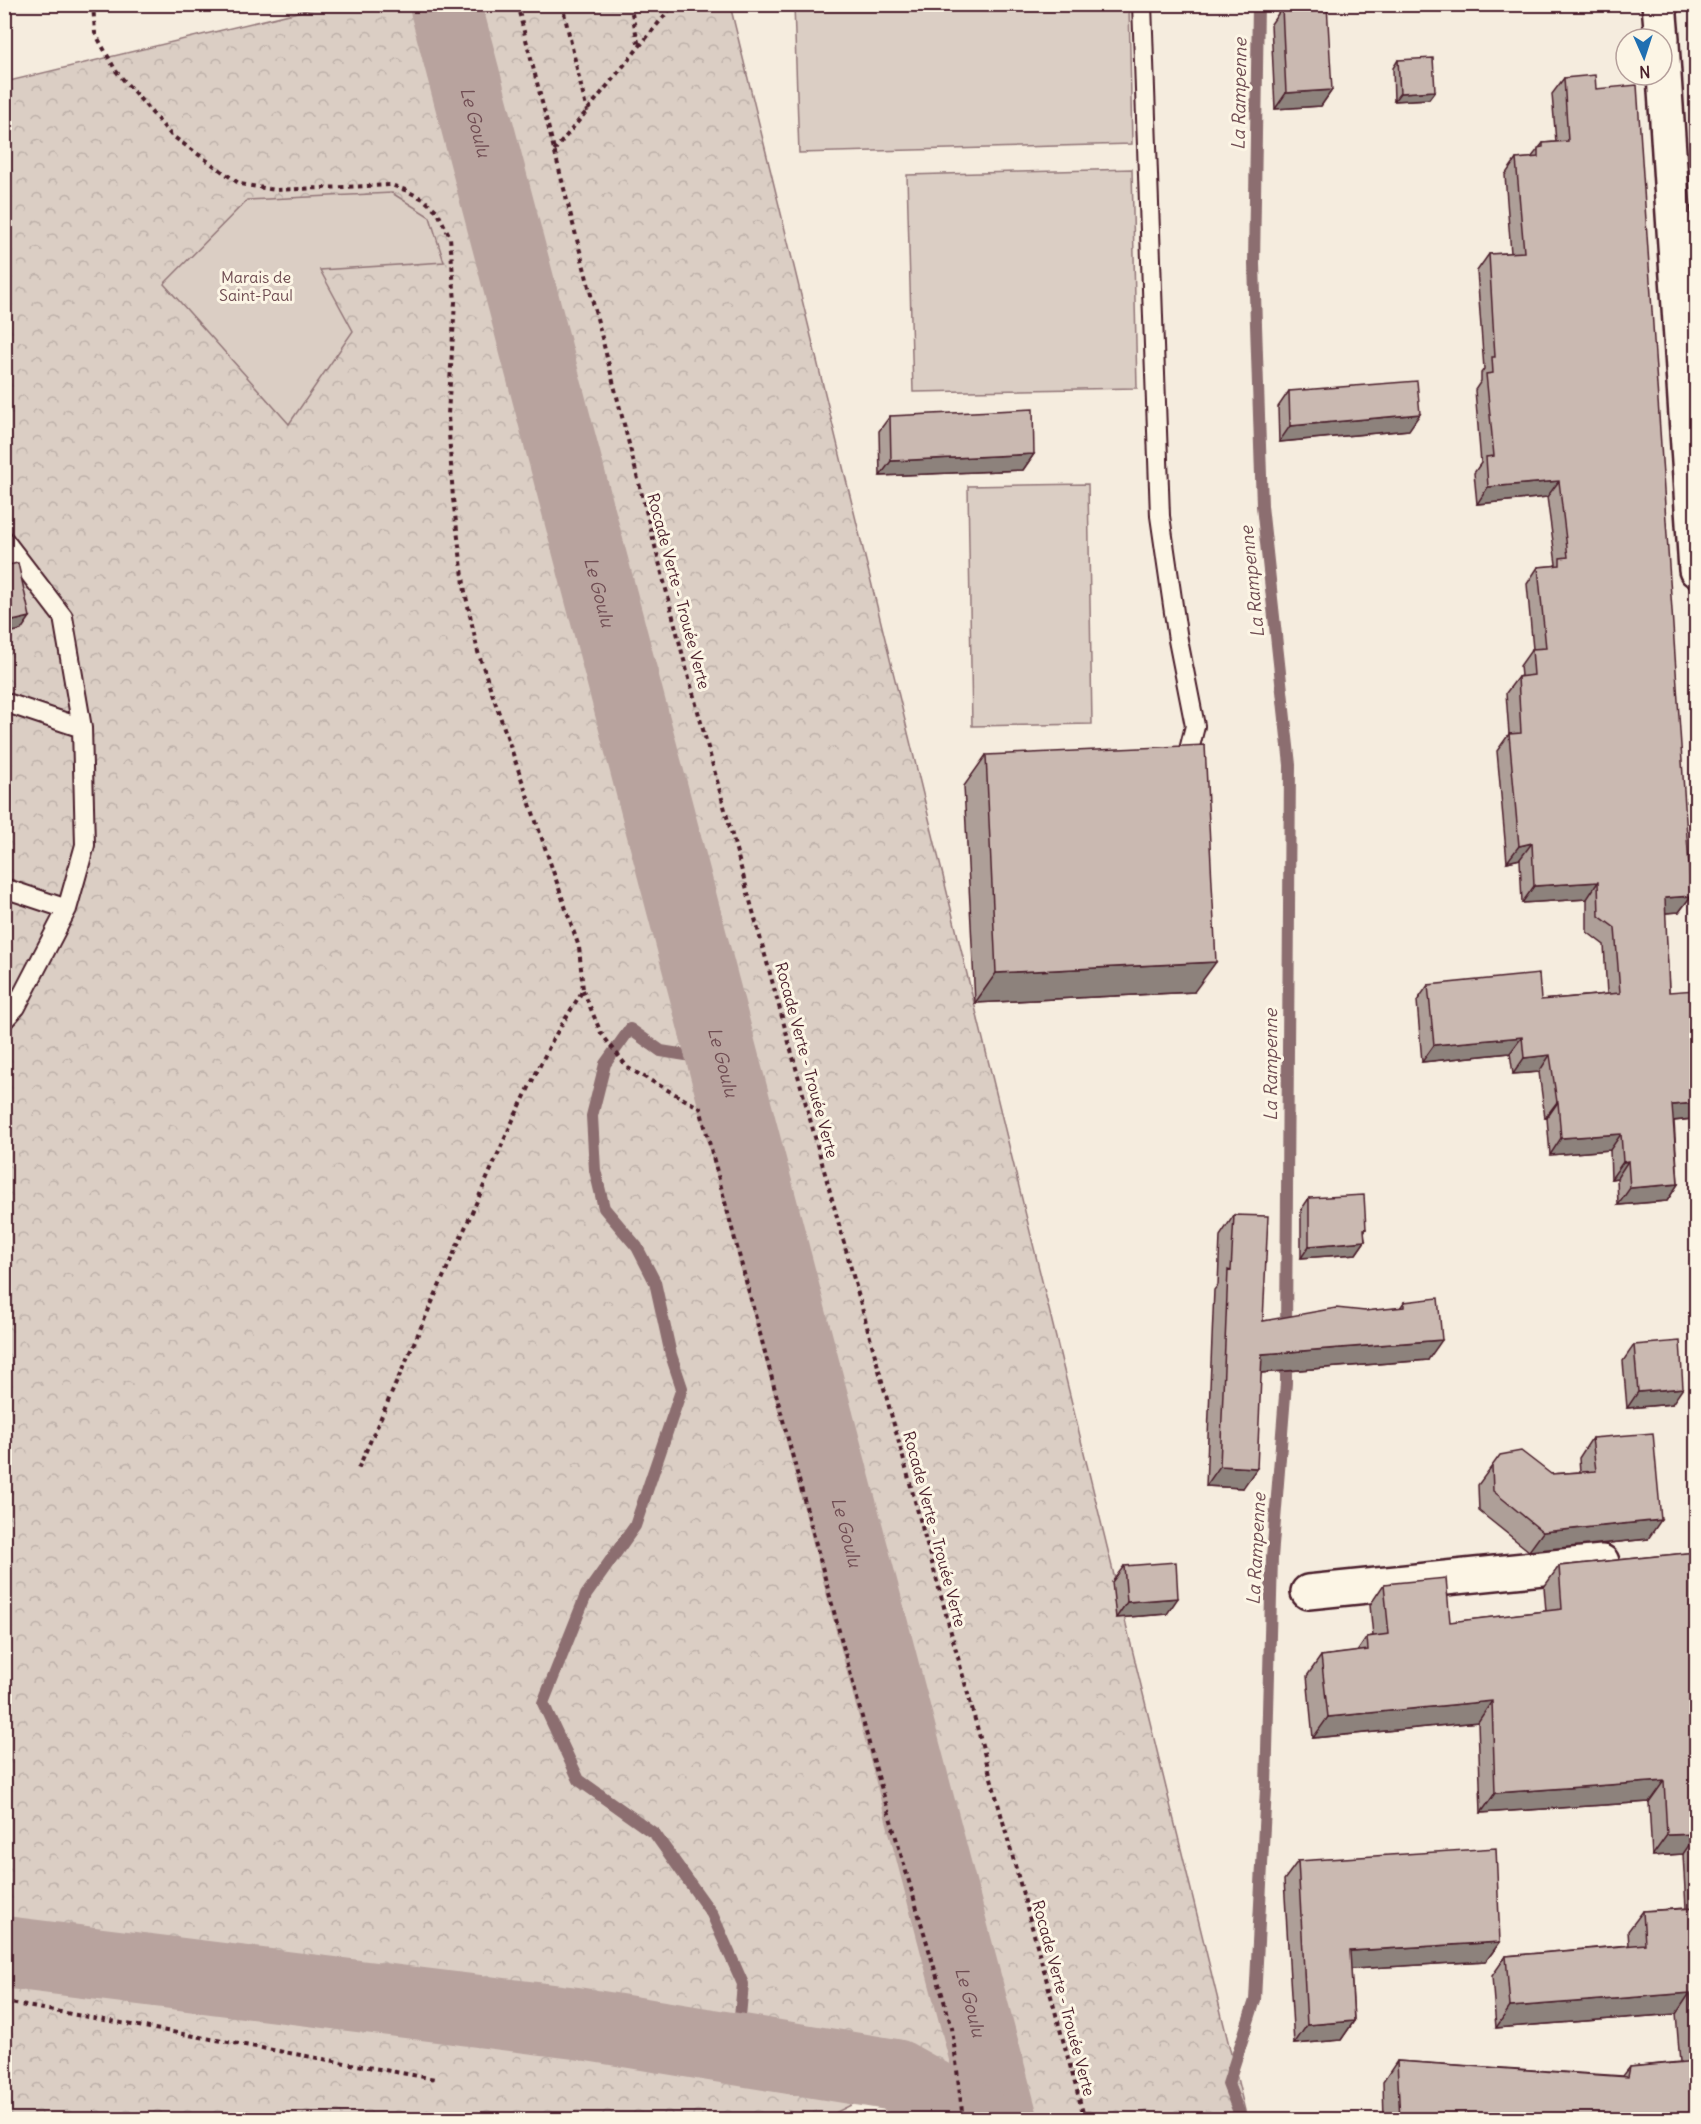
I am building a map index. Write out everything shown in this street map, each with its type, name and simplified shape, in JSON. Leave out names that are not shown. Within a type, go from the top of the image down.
[{"type":"street","points":[[1659,4],[1661,27]]},
{"type":"street","points":[[1670,87],[1683,152],[1696,570]]},
{"type":"street","points":[[1308,1592],[1626,1560]]},
{"type":"lane","points":[[1142,4],[1160,516],[1178,640],[1195,726],[1188,754]]},
{"type":"lane","points":[[4,540],[63,618],[82,728],[85,844],[66,909],[16,1007],[4,1020]]},
{"type":"lane","points":[[4,702],[82,728]]},
{"type":"lane","points":[[4,888],[66,909]]},
{"type":"path","points":[[93,4],[95,33],[116,71],[171,135],[240,184],[275,190],[391,185],[423,199],[437,211],[450,237],[454,291],[448,415],[453,499],[469,616],[478,652],[579,947],[583,990],[601,1033],[628,1068],[700,1108],[875,1766],[952,2028],[963,2120]]},
{"type":"path","name":"Rocade Verte - Trouée Verte","points":[[517,4],[686,664],[1085,2120]]},
{"type":"path","points":[[562,4],[588,112]]},
{"type":"path","points":[[630,4],[639,48]]},
{"type":"path","points":[[554,152],[674,4]]},
{"type":"path","points":[[358,1469],[513,1120],[553,1039],[583,990]]},
{"type":"path","points":[[4,2002],[435,2079]]},
{"type":"green space","points":[[327,5],[730,5],[1247,2119],[921,2119],[907,2077],[823,2119],[5,2119],[5,82]]},
{"type":"green space","points":[[794,5],[1129,5],[1132,144],[799,153]]},
{"type":"green space","points":[[1132,169],[1137,388],[913,392],[907,175]]},
{"type":"green space","name":"Marais de Saint-Paul","points":[[392,193],[430,217],[444,262],[320,270],[353,331],[289,424],[164,284],[247,200]]},
{"type":"green space","points":[[1088,484],[1092,724],[972,726],[968,486]]},
{"type":"building","points":[[1327,5],[1332,90],[1286,93],[1282,8]]},
{"type":"building","points":[[1433,58],[1435,91],[1400,93],[1398,60]]},
{"type":"building","points":[[1595,75],[1596,89],[1637,87],[1691,896],[1665,898],[1669,992],[1696,990],[1696,1103],[1672,1105],[1678,1184],[1630,1188],[1628,1161],[1623,1162],[1621,1134],[1561,1138],[1550,1055],[1524,1058],[1522,1037],[1434,1045],[1428,985],[1539,974],[1541,1000],[1620,993],[1615,928],[1599,916],[1598,882],[1534,886],[1532,843],[1519,846],[1509,734],[1521,733],[1518,677],[1534,675],[1532,649],[1546,648],[1538,567],[1560,565],[1560,558],[1568,557],[1559,481],[1488,487],[1486,457],[1494,456],[1486,374],[1493,373],[1492,357],[1495,357],[1489,254],[1524,252],[1516,159],[1538,157],[1538,148],[1543,147],[1543,143],[1568,141],[1564,78]]},
{"type":"building","points":[[1417,381],[1420,414],[1290,426],[1289,391]]},
{"type":"building","points":[[1033,409],[1034,454],[891,461],[890,416]]},
{"type":"building","points":[[18,563],[30,617],[4,623],[4,566]]},
{"type":"building","points":[[1205,745],[1216,962],[996,973],[986,755]]},
{"type":"building","points":[[1364,1195],[1365,1241],[1309,1246],[1309,1198]]},
{"type":"building","points":[[1234,1215],[1268,1216],[1263,1321],[1336,1308],[1365,1311],[1404,1307],[1404,1302],[1438,1298],[1442,1340],[1262,1354],[1257,1468],[1220,1466],[1228,1270],[1231,1271]]},
{"type":"building","points":[[1680,1341],[1683,1388],[1638,1392],[1634,1345]]},
{"type":"building","points":[[1653,1433],[1661,1520],[1543,1532],[1493,1491],[1492,1466],[1500,1455],[1521,1451],[1551,1474],[1596,1471],[1592,1438]]},
{"type":"building","points":[[1696,1552],[1696,1834],[1667,1835],[1664,1781],[1495,1793],[1492,1701],[1328,1717],[1321,1656],[1368,1650],[1367,1637],[1389,1634],[1384,1584],[1446,1578],[1450,1622],[1562,1609],[1559,1566]]},
{"type":"building","points":[[1176,1562],[1178,1598],[1127,1602],[1124,1566]]},
{"type":"building","points":[[1496,1848],[1500,1942],[1350,1951],[1354,2021],[1307,2025],[1298,1861]]},
{"type":"building","points":[[1696,1908],[1696,2024],[1694,2024],[1696,2026],[1696,2061],[1690,1993],[1510,2007],[1506,1956],[1645,1944],[1643,1911]]},
{"type":"building","points":[[1397,2061],[1628,2077],[1630,2067],[1696,2061],[1696,2120],[1400,2120]]},
{"type":"waterway","name":"Le Goulu","points":[[445,4],[1002,2120]]},
{"type":"waterway","name":"La Rampenne","points":[[1258,4],[1254,264],[1262,506],[1290,765],[1286,1334]]},
{"type":"waterway","points":[[723,1061],[661,1051],[630,1029],[605,1064],[592,1116],[595,1170],[604,1208],[637,1247],[655,1282],[671,1355],[682,1388],[635,1526],[586,1595],[543,1703],[579,1780],[655,1834],[712,1914],[743,1984],[737,2049]]},
{"type":"waterway","name":"La Rampenne","points":[[1242,2120],[1228,2084],[1255,2000],[1266,1788],[1272,1558],[1286,1383],[1286,1357]]},
{"type":"waterway","points":[[4,1952],[576,2023],[895,2075],[976,2120]]}]
